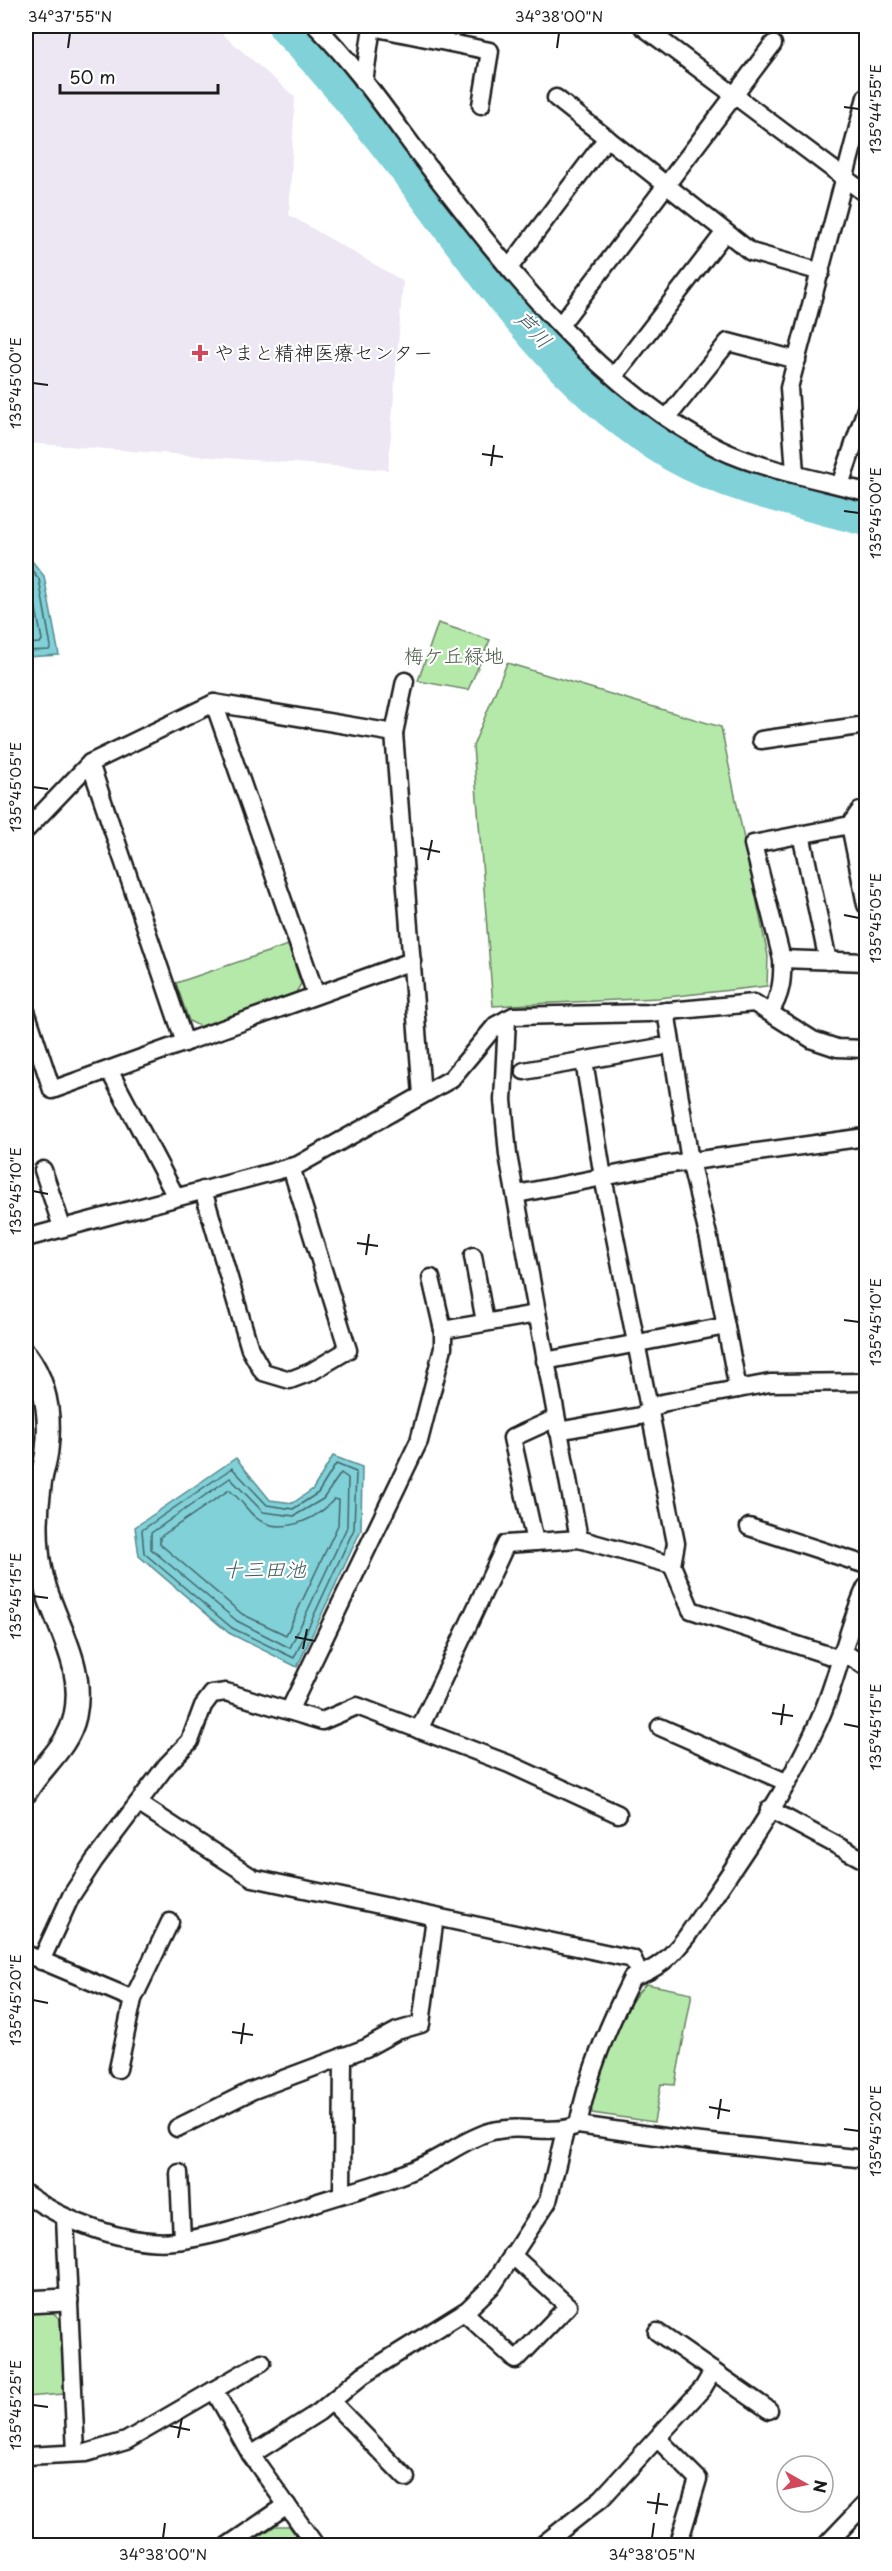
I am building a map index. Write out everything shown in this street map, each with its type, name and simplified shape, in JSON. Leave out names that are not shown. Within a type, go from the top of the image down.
[{"type":"street","points":[[316,26],[364,82],[509,268],[561,324],[615,375],[667,418],[722,450],[867,492]]},
{"type":"street","points":[[364,82],[372,26],[490,51],[480,105]]},
{"type":"street","points":[[642,26],[867,194]]},
{"type":"street","points":[[561,324],[773,44]]},
{"type":"street","points":[[795,473],[789,388],[867,97]]},
{"type":"street","points":[[556,98],[751,252],[821,272]]},
{"type":"street","points":[[509,268],[607,138]]},
{"type":"street","points":[[615,375],[725,232]]},
{"type":"street","points":[[667,418],[728,342],[797,360]]},
{"type":"street","points":[[840,485],[867,409]]},
{"type":"street","points":[[405,681],[394,733],[422,1095]]},
{"type":"street","points":[[26,830],[90,763],[214,703],[394,733]]},
{"type":"street","points":[[214,703],[316,995]]},
{"type":"street","points":[[761,740],[867,725]]},
{"type":"street","points":[[90,763],[185,1042]]},
{"type":"street","points":[[770,1012],[779,998],[783,977],[782,959],[753,844],[850,825],[861,811],[867,810]]},
{"type":"street","points":[[850,825],[867,905]]},
{"type":"street","points":[[801,834],[828,961]]},
{"type":"street","points":[[782,959],[867,962]]},
{"type":"street","points":[[26,1011],[52,1090],[412,961]]},
{"type":"street","points":[[26,1238],[291,1167],[451,1079],[496,1024],[513,1016],[666,1011],[754,1003],[813,1040],[837,1048],[867,1050]]},
{"type":"street","points":[[666,1011],[690,1161],[738,1389]]},
{"type":"street","points":[[507,1019],[503,1100],[508,1155],[579,1539]]},
{"type":"street","points":[[524,1071],[660,1047]]},
{"type":"street","points":[[584,1061],[603,1177],[676,1542],[672,1565],[691,1610],[841,1655],[867,1666]]},
{"type":"street","points":[[109,1070],[176,1197]]},
{"type":"street","points":[[517,1194],[690,1161],[867,1137]]},
{"type":"street","points":[[203,1190],[250,1349],[263,1372],[290,1380],[311,1372],[348,1350],[291,1167]]},
{"type":"street","points":[[43,1170],[62,1227]]},
{"type":"street","points":[[473,1256],[485,1322]]},
{"type":"street","points":[[289,1711],[419,1441],[443,1348],[443,1330],[431,1278]]},
{"type":"street","points":[[443,1330],[536,1314]]},
{"type":"street","points":[[545,1361],[726,1326]]},
{"type":"street","points":[[26,1354],[45,1392],[48,1422],[47,1450],[36,1517],[43,1586],[66,1638],[75,1665],[77,1687],[74,1717],[62,1747],[36,1775],[26,1792]]},
{"type":"street","points":[[536,1542],[512,1438],[557,1425],[640,1416],[662,1403],[770,1383],[867,1382]]},
{"type":"street","points":[[749,1527],[867,1565]]},
{"type":"street","points":[[419,1730],[506,1544],[579,1539],[672,1565]]},
{"type":"street","points":[[251,2455],[296,2429],[363,2375],[464,2312],[493,2286],[548,2201],[612,2016],[632,1978],[653,1971],[670,1958],[687,1936],[786,1782],[818,1724],[855,1611],[867,1587]]},
{"type":"street","points":[[41,1961],[72,1896],[94,1861],[166,1766],[190,1741],[203,1706],[212,1694],[226,1692],[322,1721],[330,1719],[349,1707],[357,1706],[509,1764],[618,1814]]},
{"type":"street","points":[[660,1727],[786,1782]]},
{"type":"street","points":[[138,1803],[253,1878],[633,1959],[639,1975]]},
{"type":"street","points":[[769,1809],[867,1861]]},
{"type":"street","points":[[177,2128],[251,2091],[344,2056],[398,2031],[421,2024],[435,1917]]},
{"type":"street","points":[[118,2069],[133,1999],[170,1922]]},
{"type":"street","points":[[26,1954],[133,1999]]},
{"type":"street","points":[[342,2194],[344,2056]]},
{"type":"street","points":[[26,2194],[65,2218],[118,2234],[155,2240],[182,2240],[270,2217],[342,2194],[424,2165],[489,2132],[532,2127],[572,2128],[867,2159]]},
{"type":"street","points":[[179,2173],[182,2240]]},
{"type":"street","points":[[65,2218],[75,2453]]},
{"type":"street","points":[[464,2312],[516,2360],[568,2306],[512,2255]]},
{"type":"street","points":[[26,2302],[67,2300]]},
{"type":"street","points":[[657,2332],[769,2410]]},
{"type":"street","points":[[26,2456],[102,2450],[126,2441],[262,2362]]},
{"type":"street","points":[[541,2546],[602,2498],[703,2388],[713,2371]]},
{"type":"street","points":[[214,2390],[251,2455],[316,2546]]},
{"type":"street","points":[[332,2402],[406,2478]]},
{"type":"street","points":[[658,2439],[699,2479],[678,2546]]},
{"type":"street","points":[[825,2546],[867,2503]]},
{"type":"street","points":[[227,2546],[287,2505]]},
{"type":"shaded area","points":[[26,26],[213,26],[295,97],[289,215],[403,281],[388,470],[26,443]]},
{"type":"green space","name":"梅ケ丘緑地","points":[[438,623],[490,640],[468,690],[418,681]]},
{"type":"green space","points":[[507,663],[721,727],[768,956],[767,986],[658,998],[493,1006],[473,746]]},
{"type":"green space","points":[[288,945],[301,984],[294,996],[201,1027],[189,1021],[176,983]]},
{"type":"green space","points":[[646,1984],[692,1993],[675,2085],[661,2084],[654,2122],[592,2113],[591,2102],[618,2024],[635,1996]]},
{"type":"green space","points":[[51,2311],[62,2321],[64,2394],[26,2397],[26,2312]]},
{"type":"green space","points":[[275,2526],[289,2526],[303,2545],[246,2545]]},
{"type":"water","points":[[32,561],[44,576],[59,655],[26,657],[26,562]]},
{"type":"water","name":"十三田池","points":[[333,1456],[362,1467],[361,1530],[297,1667],[229,1633],[139,1556],[135,1527],[236,1458],[270,1500],[293,1503],[313,1489]]},
{"type":"waterway","name":"芦川","points":[[287,26],[369,119],[531,329],[597,397],[634,427],[696,465],[768,491],[866,517]]},
{"type":"place","name":"やまと精神医療センター","points":[[200,353]]}]
